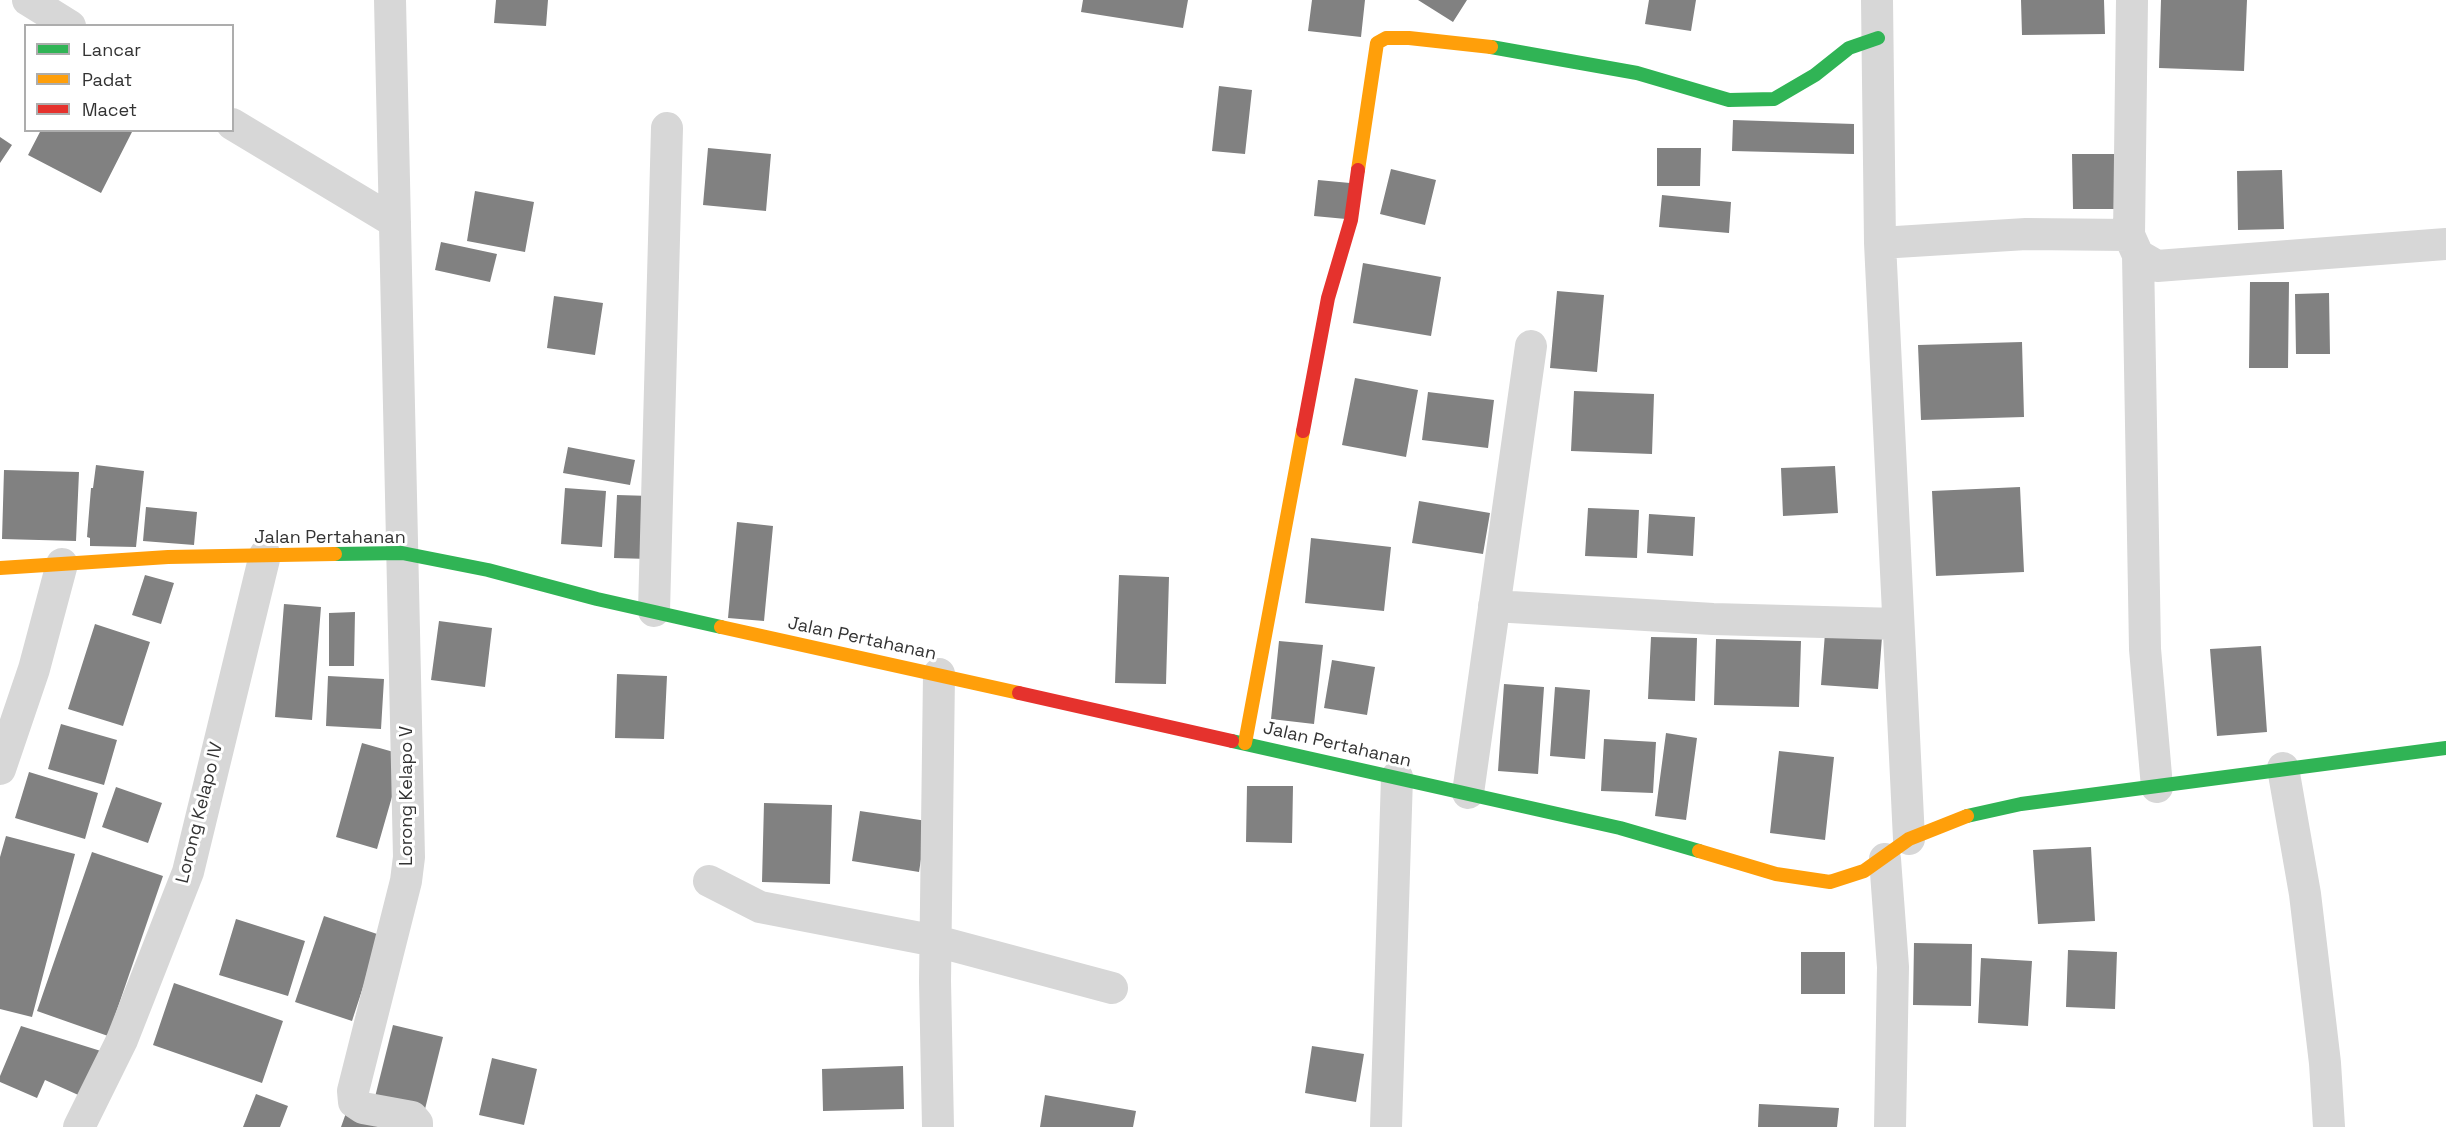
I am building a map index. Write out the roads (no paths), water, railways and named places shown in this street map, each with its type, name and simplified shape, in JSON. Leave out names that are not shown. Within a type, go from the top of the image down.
[{"type":"street","points":[[28,0],[67,24]]},
{"type":"street","points":[[390,0],[402,553]]},
{"type":"street","points":[[1877,0],[1880,243],[1897,624],[1897,849],[1890,1127]]},
{"type":"street","points":[[2133,0],[2133,245],[2145,649],[2157,787]]},
{"type":"street","points":[[1245,742],[1328,298],[1351,220],[1377,44],[1386,38],[1409,38],[1522,51],[1637,73],[1729,100],[1774,99],[1815,75],[1849,48],[1878,38]]},
{"type":"street","points":[[234,125],[395,222]]},
{"type":"street","points":[[654,611],[667,128]]},
{"type":"street","points":[[1880,243],[2026,234],[2133,245],[2157,266],[2446,244]]},
{"type":"street","points":[[1468,793],[1531,346]]},
{"type":"street","name":"Jalan Pertahanan","points":[[0,568],[168,557],[402,553],[488,570],[654,611],[1620,828],[1776,873],[1830,882],[1846,879],[1897,849],[1972,814],[2021,804],[2446,748]]},
{"type":"street","name":"Lorong Kelapo V","points":[[402,553],[409,857],[406,881],[353,1091],[354,1102],[363,1108],[412,1117],[417,1127]]},
{"type":"street","name":"Lorong Kelapo IV","points":[[79,1127],[122,1040],[188,872],[265,555]]},
{"type":"street","points":[[0,769],[34,669],[62,564]]},
{"type":"street","points":[[1494,606],[1713,619],[1897,624]]},
{"type":"street","points":[[938,1127],[936,941],[939,674]]},
{"type":"street","points":[[2283,768],[2306,894],[2325,1063],[2329,1127]]},
{"type":"street","points":[[1386,1127],[1396,777]]},
{"type":"street","points":[[709,881],[760,907],[936,941],[1112,988]]}]
